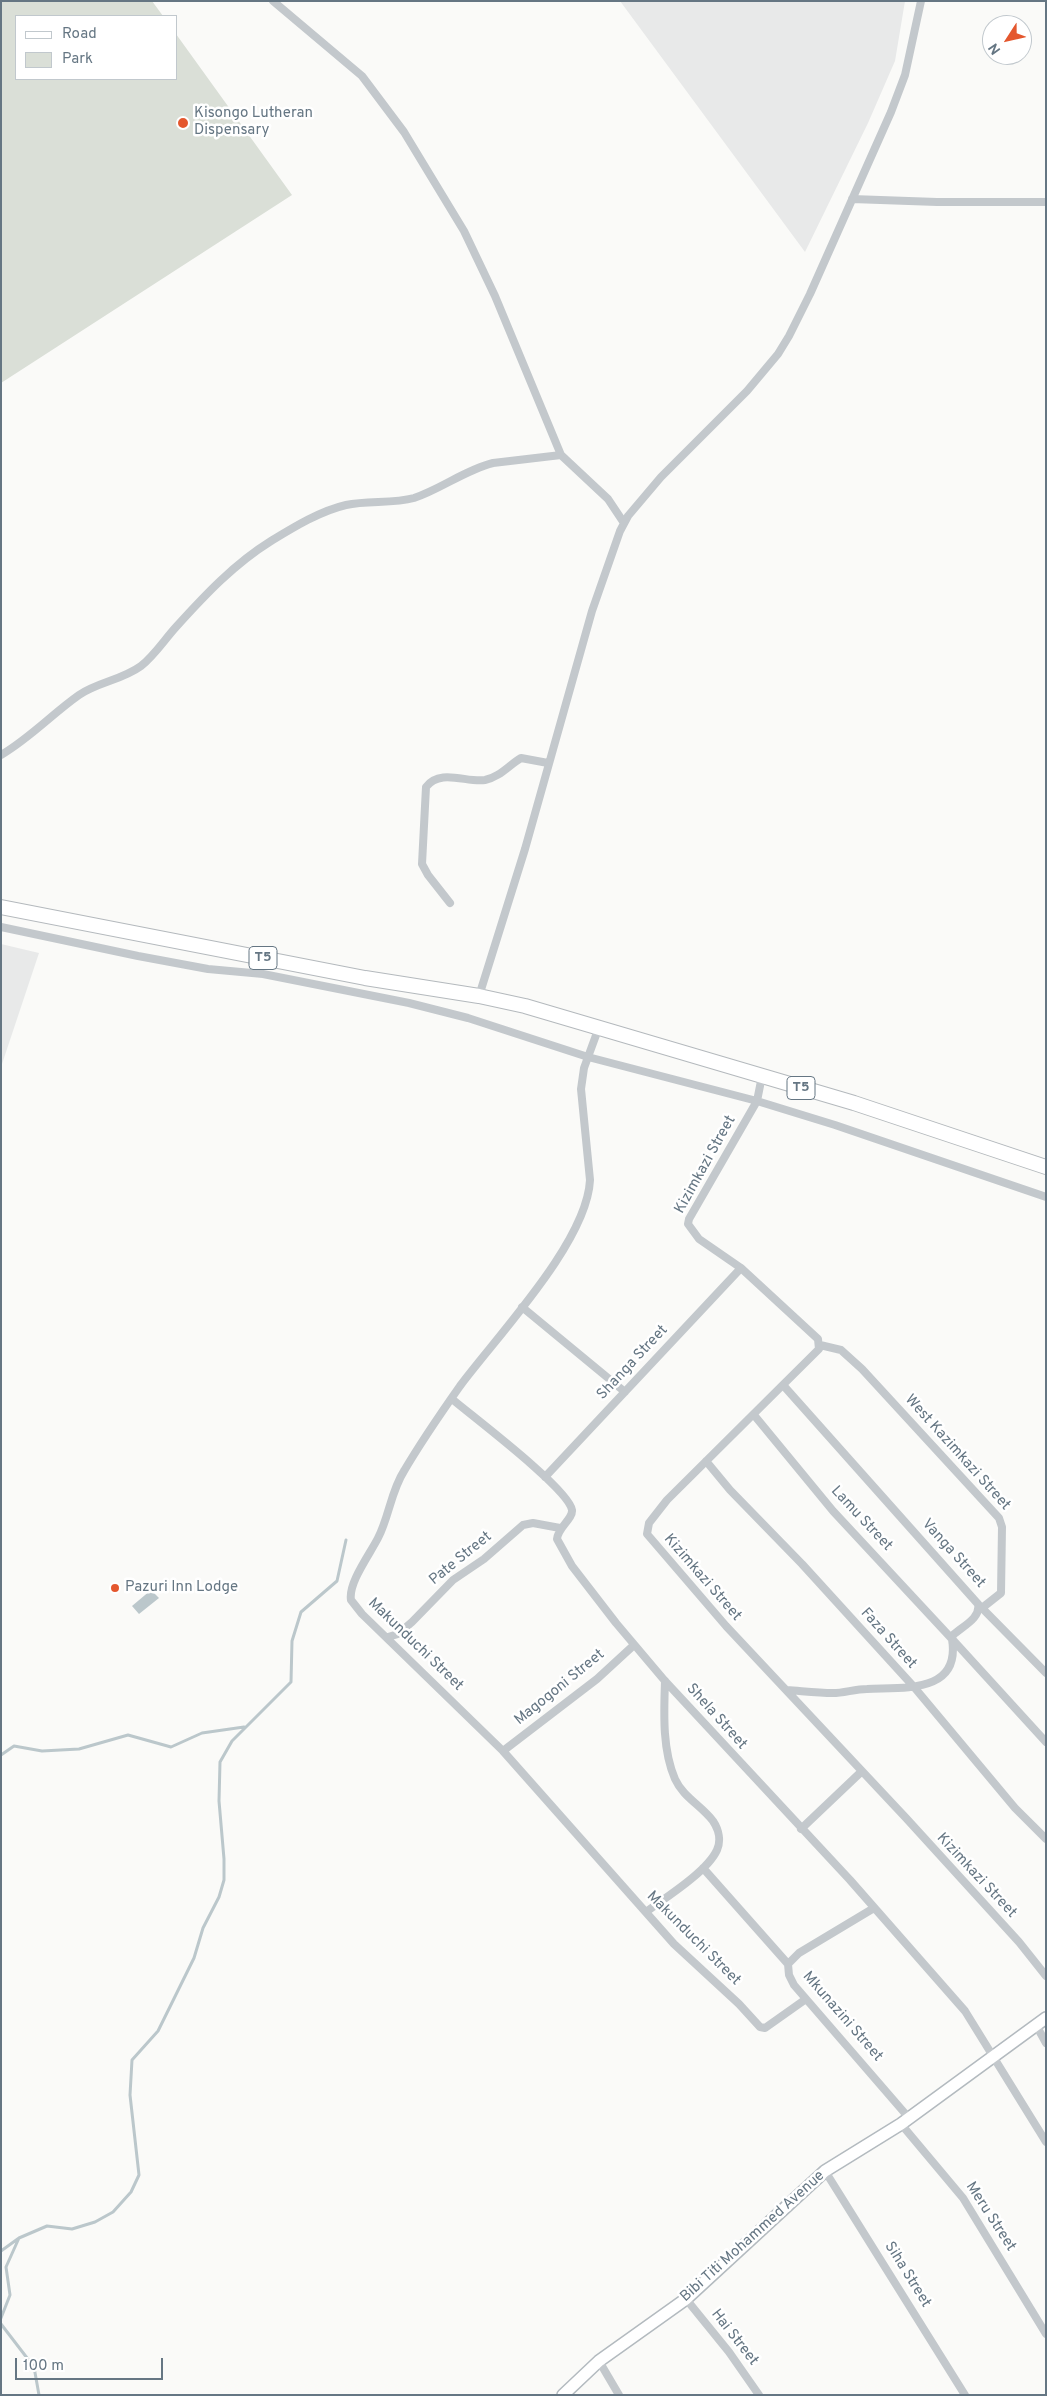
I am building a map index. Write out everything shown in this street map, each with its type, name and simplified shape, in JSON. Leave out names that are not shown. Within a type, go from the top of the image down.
[{"type":"highway","name":"T5","points":[[1,907],[365,978],[479,996],[556,1013],[762,1076],[1046,1167]]},
{"type":"street","points":[[273,1],[362,76],[404,132],[464,231],[495,296],[561,455],[608,499],[624,523]]},
{"type":"street","points":[[479,996],[525,849],[592,611],[624,523],[661,477],[723,417],[778,354],[810,294],[905,75],[921,1]]},
{"type":"street","points":[[852,199],[937,202],[1046,202]]},
{"type":"street","points":[[1,755],[22,742],[79,696],[120,678],[141,666],[205,595],[244,560],[272,541],[320,514],[348,505],[416,497],[448,484],[482,466],[493,463],[561,455]]},
{"type":"street","points":[[450,903],[428,875],[422,864],[426,787],[432,781],[439,779],[460,777],[484,780],[498,775],[521,758],[548,763]]},
{"type":"street","points":[[1,927],[138,956],[208,968],[263,974],[410,1002],[468,1018],[588,1057],[835,1125],[1046,1197]]},
{"type":"street","name":"Makunduchi Street","points":[[599,1027],[588,1057],[581,1089],[582,1111],[589,1151],[590,1193],[579,1223],[550,1269],[452,1399],[402,1473],[382,1529],[350,1593],[356,1608],[388,1637],[503,1751],[674,1944],[760,2027],[765,2028],[806,1999]]},
{"type":"street","name":"Kizimkazi Street","points":[[762,1076],[756,1102],[688,1222],[689,1228],[699,1239],[741,1268],[818,1338],[820,1346],[811,1359],[667,1500],[649,1523],[648,1534],[726,1626],[906,1818],[1019,1942],[1046,1976]]},
{"type":"street","name":"Shanga Street","points":[[545,1477],[741,1268]]},
{"type":"street","points":[[522,1307],[625,1392]]},
{"type":"street","name":"West Kazimkazi Street","points":[[820,1346],[841,1350],[862,1369],[999,1518],[1002,1527],[1002,1593],[980,1606]]},
{"type":"street","name":"Vanga Street","points":[[783,1385],[980,1606],[976,1616],[953,1634],[952,1638]]},
{"type":"street","points":[[452,1399],[545,1477],[567,1500],[572,1511],[560,1528]]},
{"type":"street","name":"Lamu Street","points":[[754,1415],[832,1511],[952,1638]]},
{"type":"street","name":"Faza Street","points":[[706,1461],[730,1490],[802,1564],[914,1687],[1015,1808],[1046,1839]]},
{"type":"street","name":"Pate Street","points":[[388,1637],[398,1634],[453,1580],[484,1559],[522,1525],[533,1523],[560,1528]]},
{"type":"street","name":"Shela Street","points":[[560,1528],[557,1540],[561,1548],[634,1645],[874,1908],[965,2011],[1046,2142]]},
{"type":"street","points":[[980,1606],[1046,1673]]},
{"type":"street","points":[[786,1690],[833,1693],[856,1689],[914,1687],[932,1683],[945,1673],[953,1656],[952,1638]]},
{"type":"street","points":[[952,1638],[1046,1742]]},
{"type":"street","name":"Magogoni Street","points":[[503,1751],[591,1684],[634,1645]]},
{"type":"street","points":[[646,1912],[703,1868],[716,1852],[720,1842],[718,1830],[712,1821],[686,1795],[676,1779],[666,1740],[665,1681]]},
{"type":"street","points":[[801,1829],[861,1772]]},
{"type":"street","points":[[703,1868],[788,1964]]},
{"type":"street","name":"Mkunazini Street","points":[[874,1908],[800,1953],[788,1964],[791,1980],[905,2121]]},
{"type":"street","name":"Bibi Titi Mohammed Avenue","points":[[563,2395],[599,2361],[686,2299],[825,2171],[905,2121],[1046,2018]]},
{"type":"street","points":[[1036,2024],[1046,2043]]},
{"type":"street","name":"Meru Street","points":[[905,2121],[963,2198],[1046,2334]]},
{"type":"street","name":"Siha Street","points":[[825,2171],[965,2395]]},
{"type":"street","name":"Hai Street","points":[[686,2299],[729,2352],[759,2395]]},
{"type":"street","points":[[599,2361],[619,2395]]},
{"type":"shaded area","points":[[620,1],[905,1],[895,61],[868,123],[805,252]]},
{"type":"shaded area","points":[[1,944],[39,953],[1,1067]]},
{"type":"shaded area","points":[[151,1590],[159,1598],[139,1614],[132,1606]]},
{"type":"green space","points":[[1,1],[152,1],[162,15],[15,15],[15,80],[178,80],[178,37],[292,195],[1,383]]},
{"type":"waterway","points":[[1,2318],[10,2295],[6,2267],[19,2238],[47,2226],[72,2229],[95,2222],[113,2212],[131,2192],[139,2175],[130,2095],[132,2060],[158,2031],[194,1958],[203,1928],[219,1897],[224,1880],[219,1801],[220,1762],[232,1741],[291,1682],[292,1641],[301,1612],[337,1581],[346,1540]]},
{"type":"waterway","points":[[1,1755],[14,1746],[42,1751],[79,1749],[128,1735],[171,1747],[202,1733],[244,1727]]},
{"type":"waterway","points":[[1,2251],[19,2238]]},
{"type":"waterway","points":[[1,2324],[34,2367],[39,2395]]},
{"type":"place","name":"Kisongo Lutheran Dispensary","points":[[183,123]]},
{"type":"place","name":"Pazuri Inn Lodge","points":[[115,1588]]}]
